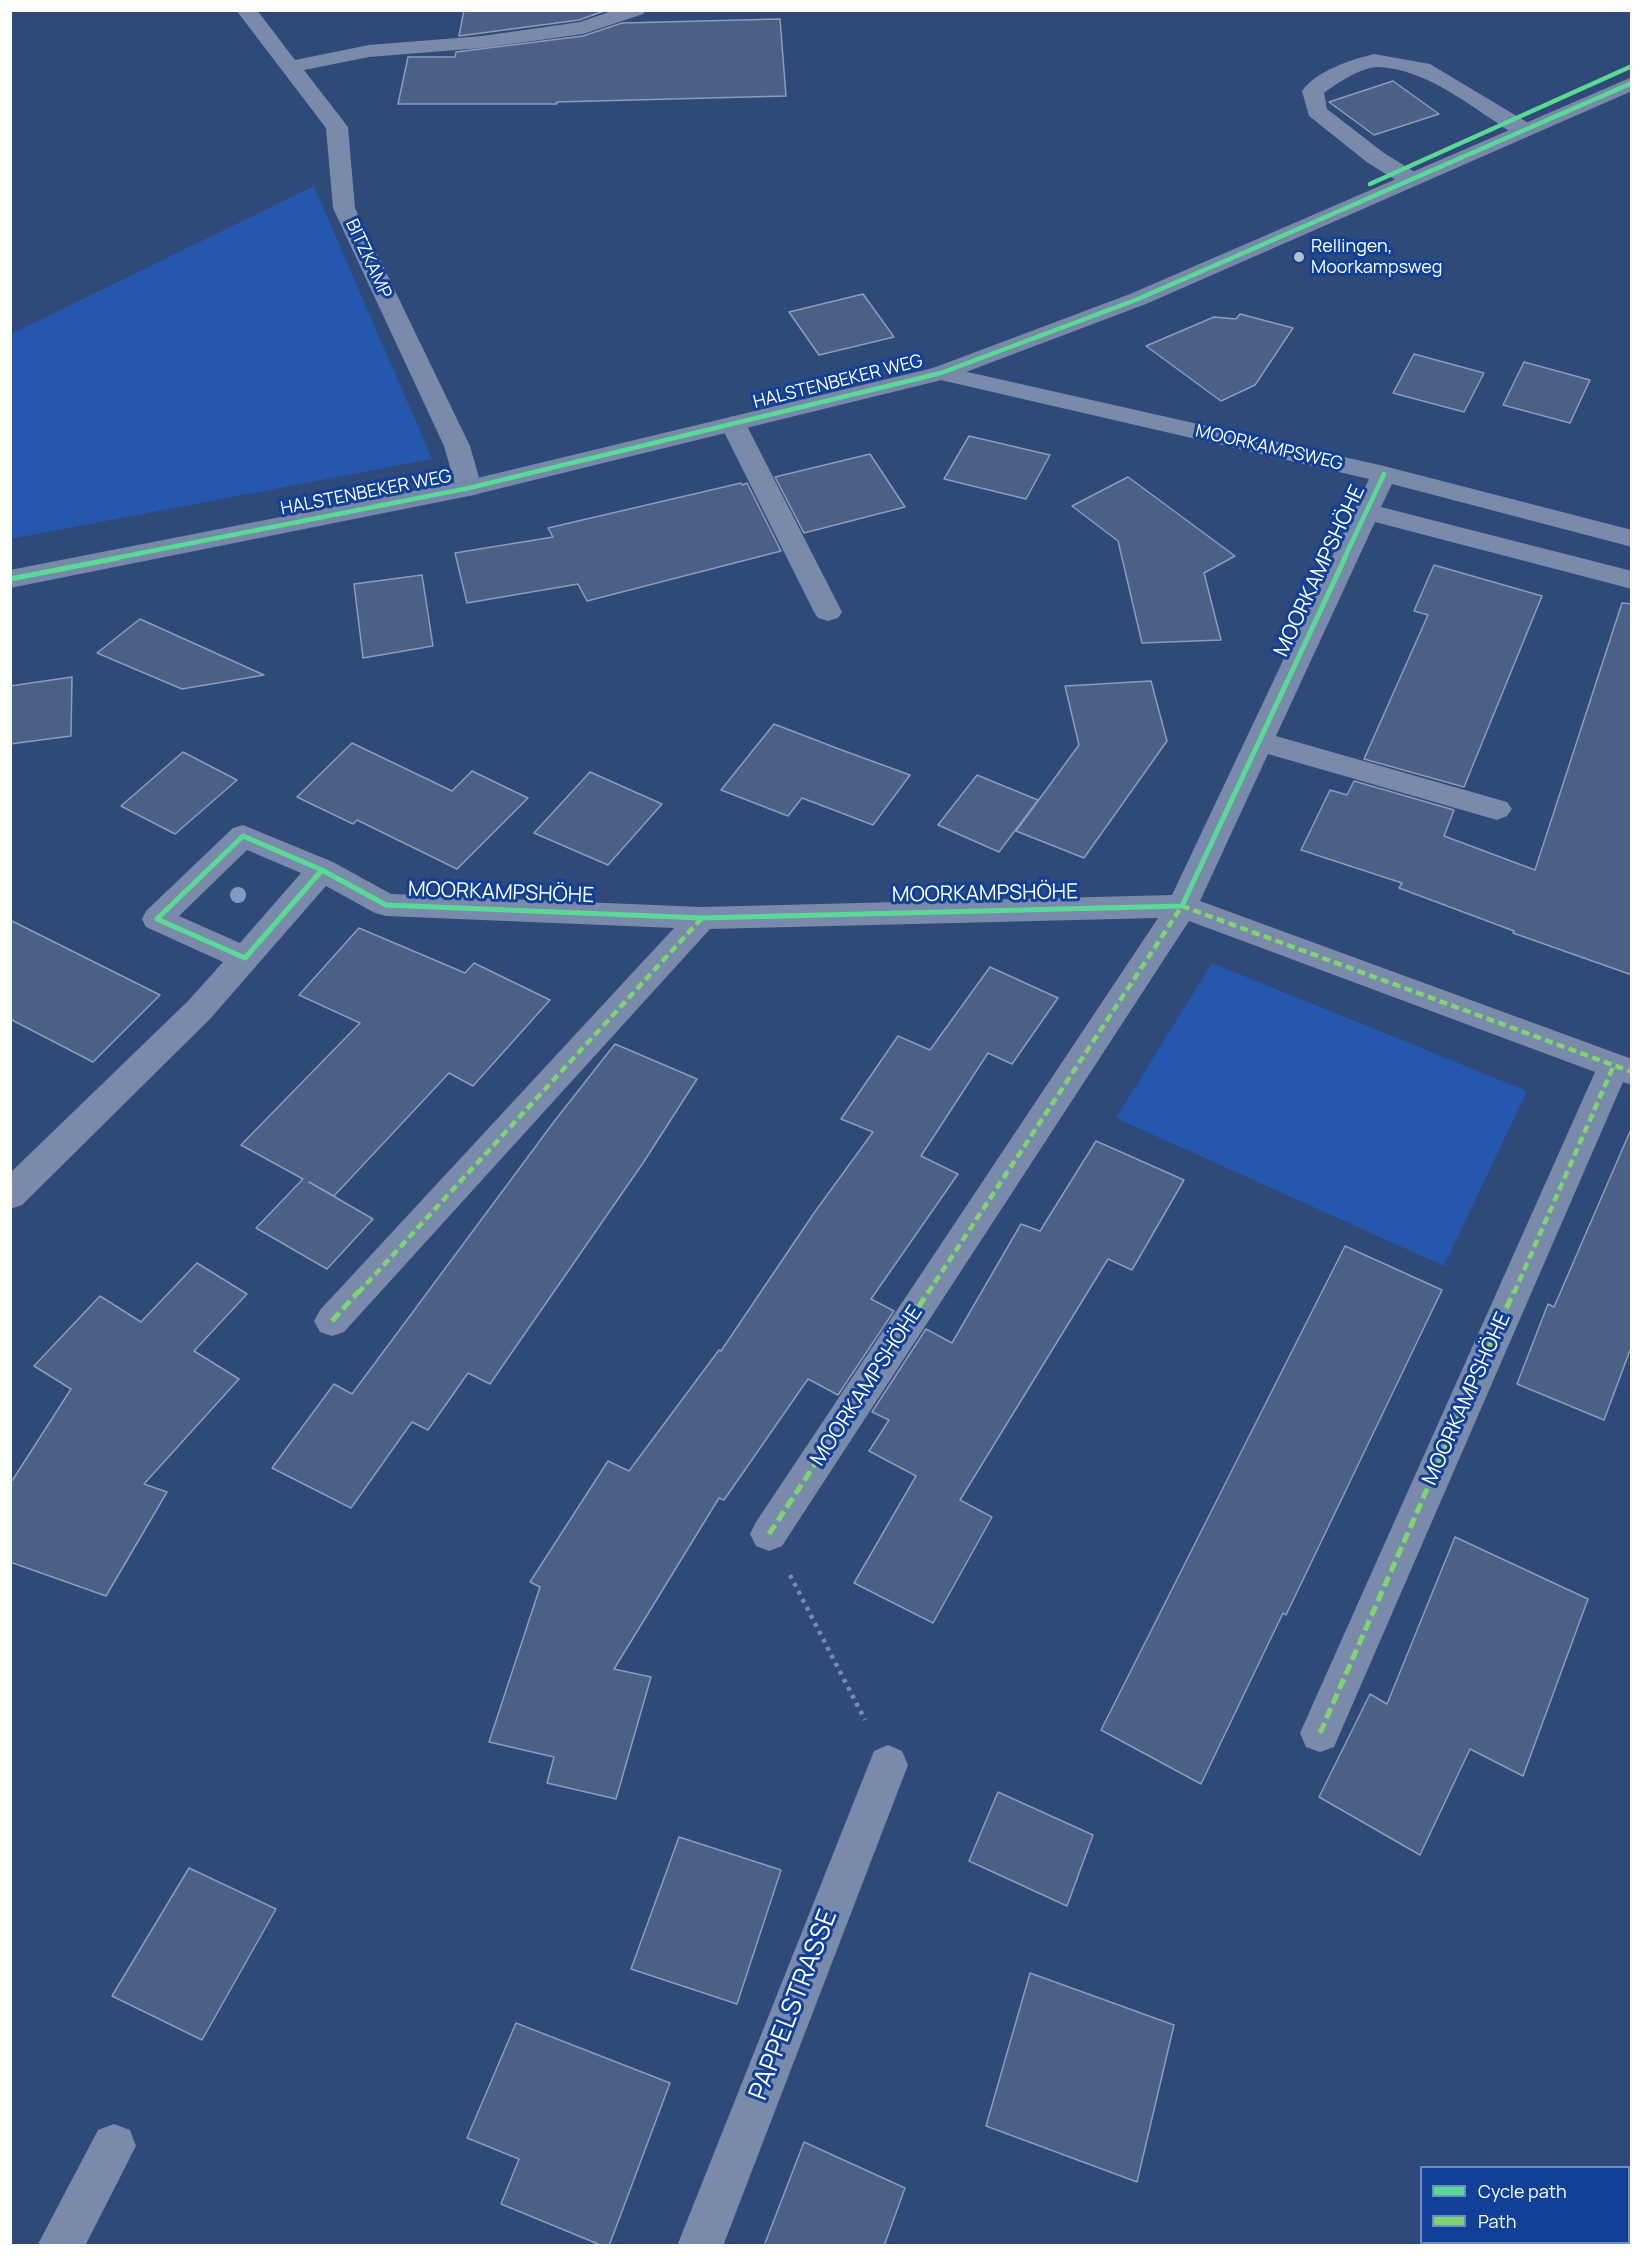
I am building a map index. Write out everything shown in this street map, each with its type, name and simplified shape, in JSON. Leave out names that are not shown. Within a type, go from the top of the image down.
[{"type":"main road","name":"HALSTENBEKER WEG","points":[[10,579],[469,488],[940,373],[1138,299],[1522,129],[1632,83]]},
{"type":"street","name":"BITZKAMP","points":[[246,10],[337,127],[344,208],[457,446],[469,488]]},
{"type":"street","points":[[290,67],[369,51],[482,42],[583,28],[636,10]]},
{"type":"street","points":[[1410,179],[1376,158],[1317,111],[1313,91],[1335,75],[1374,60],[1423,68],[1522,129]]},
{"type":"street","name":"MOORKAMPSWEG","points":[[940,373],[1384,474],[1632,539]]},
{"type":"street","points":[[733,424],[828,612]]},
{"type":"street","name":"MOORKAMPSHÖHE","points":[[769,1534],[1182,906],[1384,474]]},
{"type":"street","points":[[1366,512],[1632,580]]},
{"type":"street","points":[[1259,741],[1497,809]]},
{"type":"street","name":"MOORKAMPSHÖHE","points":[[245,958],[157,919],[243,836],[322,870],[386,904],[702,918],[1182,906],[1623,1069],[1320,1733]]},
{"type":"street","points":[[10,1195],[199,1010],[322,870]]},
{"type":"street","points":[[332,1321],[702,918]]},
{"type":"street","name":"PAPPELSTRASSE","points":[[700,2246],[888,1765]]},
{"type":"street","points":[[60,2246],[114,2146]]},
{"type":"path","points":[[769,1534],[888,1765]]},
{"type":"shaded area","points":[[314,186],[432,459],[11,539],[11,334]]},
{"type":"shaded area","points":[[1212,963],[1527,1091],[1444,1266],[1116,1118]]},
{"type":"building","points":[[464,10],[607,10],[579,20],[459,36]]},
{"type":"building","points":[[780,19],[786,96],[557,102],[557,104],[398,104],[408,57],[455,57],[456,52],[583,36],[622,23]]},
{"type":"building","points":[[1393,81],[1439,114],[1374,135],[1329,102]]},
{"type":"building","points":[[863,294],[894,337],[819,355],[789,312]]},
{"type":"building","points":[[1240,314],[1293,328],[1255,385],[1221,401],[1146,346],[1214,317],[1236,319]]},
{"type":"building","points":[[1414,354],[1484,373],[1464,412],[1393,393]]},
{"type":"building","points":[[1524,362],[1590,380],[1570,423],[1503,405]]},
{"type":"building","points":[[969,436],[1050,455],[1026,499],[944,479]]},
{"type":"building","points":[[870,454],[905,507],[804,533],[775,477]]},
{"type":"building","points":[[1128,477],[1235,556],[1204,573],[1221,640],[1142,643],[1118,541],[1072,506]]},
{"type":"building","points":[[741,483],[742,485],[747,483],[781,551],[587,601],[578,584],[467,603],[455,553],[553,537],[548,528]]},
{"type":"building","points":[[1434,565],[1542,596],[1464,787],[1364,759],[1428,615],[1414,611]]},
{"type":"building","points":[[422,575],[433,646],[363,658],[354,584]]},
{"type":"building","points":[[1622,603],[1632,604],[1632,975],[1513,933],[1514,931],[1399,888],[1402,883],[1301,850],[1330,790],[1347,795],[1354,781],[1454,810],[1444,836],[1535,870]]},
{"type":"building","points":[[140,619],[264,675],[182,689],[97,653]]},
{"type":"building","points":[[72,677],[71,736],[10,744],[10,686]]},
{"type":"building","points":[[1151,681],[1167,741],[1084,858],[1016,831],[1079,745],[1065,686]]},
{"type":"building","points":[[774,724],[910,775],[873,825],[802,798],[788,816],[721,790]]},
{"type":"building","points":[[352,743],[452,791],[472,771],[528,798],[457,869],[357,820],[353,824],[297,797]]},
{"type":"building","points":[[183,752],[237,780],[175,834],[121,806]]},
{"type":"building","points":[[590,772],[662,804],[608,865],[534,833]]},
{"type":"building","points":[[977,775],[1038,800],[999,852],[938,825]]},
{"type":"building","points":[[10,920],[160,995],[93,1062],[10,1019]]},
{"type":"building","points":[[359,928],[465,973],[474,963],[550,1000],[473,1086],[449,1073],[334,1196],[309,1182],[373,1219],[327,1269],[256,1228],[303,1179],[241,1145],[360,1023],[299,995]]},
{"type":"building","points":[[990,967],[1058,998],[1012,1064],[988,1053],[921,1156],[958,1174],[871,1299],[894,1311],[838,1395],[808,1379],[724,1500],[719,1498],[614,1669],[651,1677],[616,1799],[547,1783],[554,1757],[489,1742],[540,1587],[530,1582],[608,1461],[629,1471],[719,1350],[721,1351],[814,1213],[873,1132],[841,1119],[898,1036],[930,1050]]},
{"type":"building","points":[[615,1044],[697,1079],[643,1163],[490,1384],[468,1373],[428,1430],[412,1422],[351,1508],[272,1468],[334,1384],[352,1394],[556,1119]]},
{"type":"building","points":[[1632,1127],[1632,1345],[1604,1420],[1517,1384],[1548,1304],[1554,1307]]},
{"type":"building","points":[[1096,1141],[1184,1180],[1132,1270],[1108,1259],[960,1500],[992,1517],[933,1623],[854,1583],[916,1476],[869,1451],[889,1420],[872,1412],[926,1329],[952,1343],[1021,1224],[1040,1231]]},
{"type":"building","points":[[1345,1246],[1442,1290],[1286,1615],[1283,1613],[1201,1784],[1101,1730]]},
{"type":"building","points":[[197,1263],[247,1294],[194,1351],[239,1379],[144,1484],[167,1492],[106,1596],[10,1562],[10,1484],[71,1389],[34,1366],[100,1296],[141,1322]]},
{"type":"building","points":[[1455,1537],[1588,1599],[1523,1776],[1470,1749],[1420,1855],[1319,1797],[1370,1694],[1387,1704]]},
{"type":"building","points":[[998,1792],[1093,1835],[1067,1906],[969,1861]]},
{"type":"building","points":[[679,1837],[781,1870],[737,2004],[631,1969]]},
{"type":"building","points":[[189,1868],[276,1909],[202,2040],[112,1996]]},
{"type":"building","points":[[1030,1973],[1174,2025],[1137,2182],[986,2126]]},
{"type":"building","points":[[516,2023],[670,2083],[609,2246],[603,2246],[501,2204],[519,2159],[467,2138]]},
{"type":"building","points":[[804,2142],[905,2188],[884,2246],[764,2246]]},
{"type":"marked path","points":[[769,1534],[1182,906],[1632,1072]]},
{"type":"marked path","points":[[332,1321],[702,918]]},
{"type":"marked path","points":[[1320,1733],[1614,1065]]},
{"type":"cycle path","points":[[1370,184],[1632,66]]},
{"type":"cycle path","points":[[10,579],[469,488],[941,373],[1138,299],[1632,83]]},
{"type":"cycle path","points":[[322,870],[245,958],[157,919],[243,836],[322,870],[386,905],[702,918],[1182,906],[1384,474]]},
{"type":"place","name":"Rellingen, Moorkampsweg","points":[[1299,257]]}]
